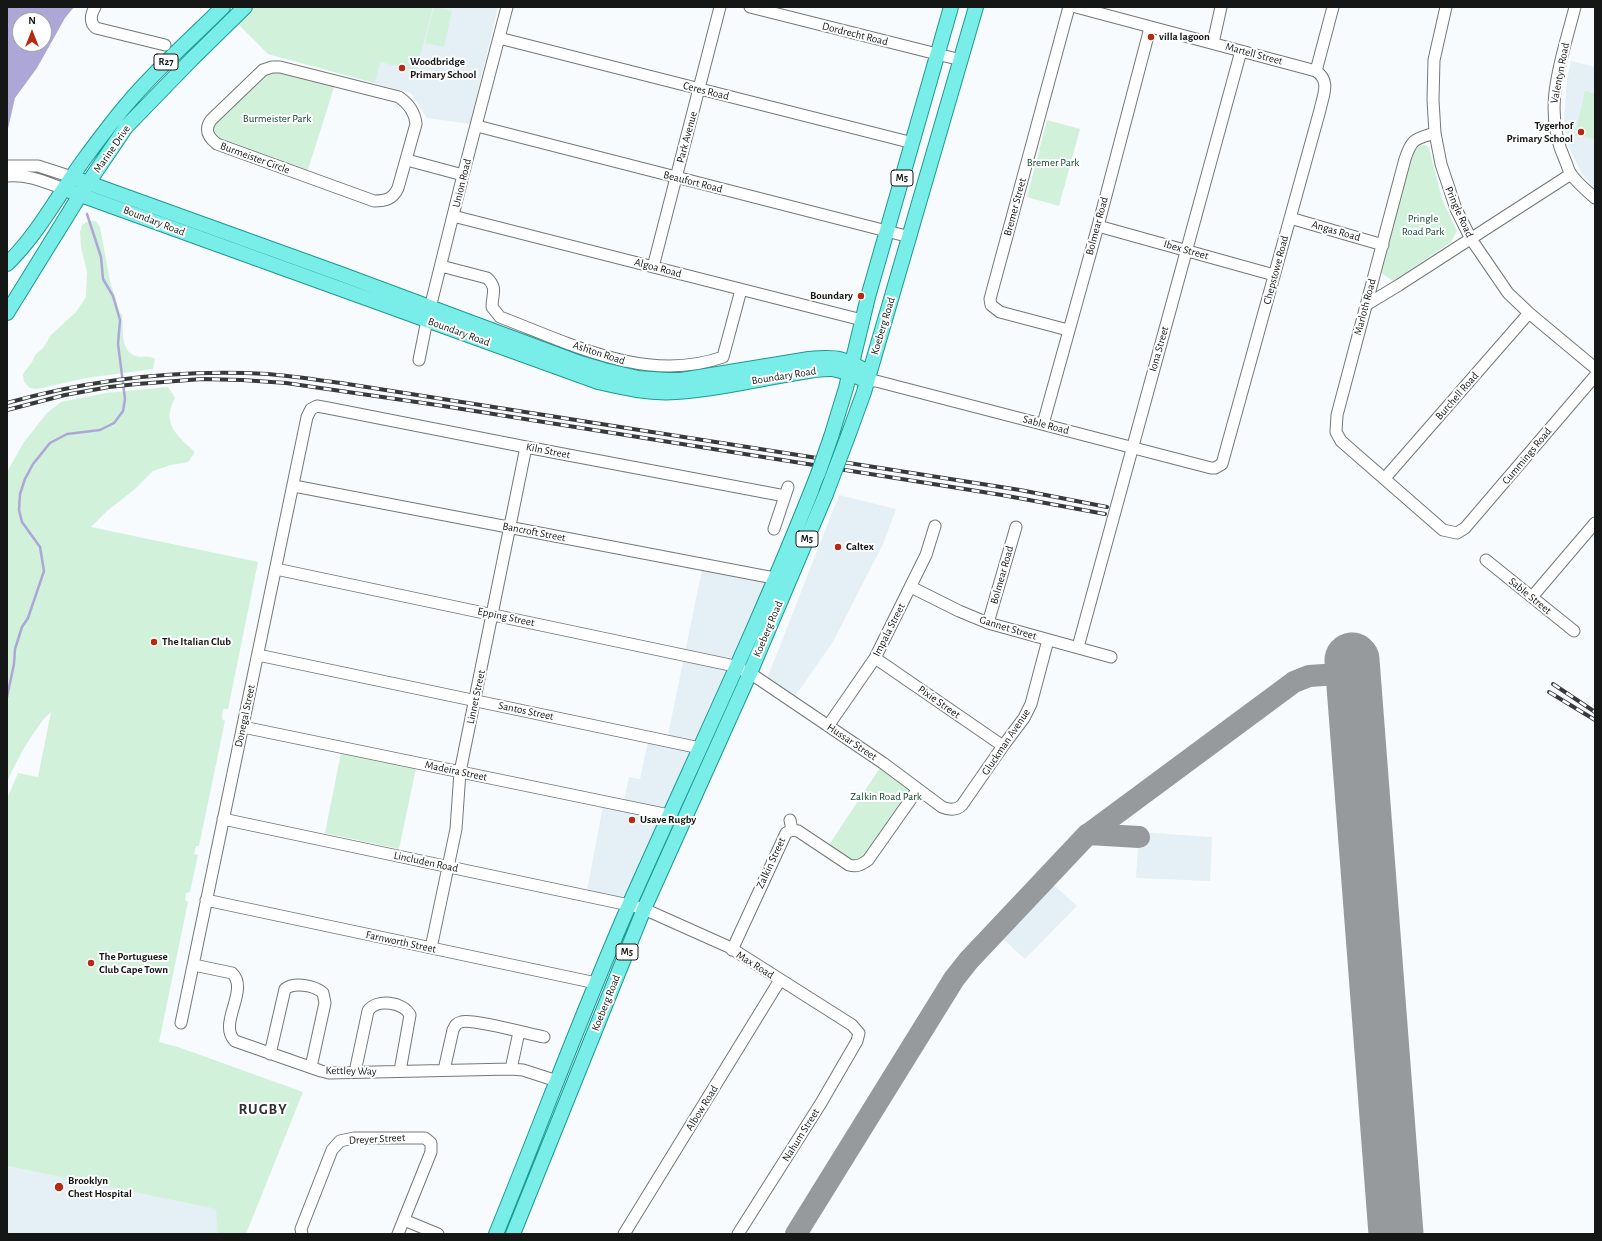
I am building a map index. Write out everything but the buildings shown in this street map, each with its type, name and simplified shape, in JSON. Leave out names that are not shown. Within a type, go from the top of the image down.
[{"type":"main road","name":"Marine Drive","points":[[7,264],[18,253],[53,207],[68,183],[126,104],[223,7]]},
{"type":"main road","name":"Marine Drive","points":[[7,313],[80,195],[132,120],[245,7]]},
{"type":"main road","name":"Koeberg Road","points":[[496,1234],[596,982],[736,667],[811,493],[831,437],[862,320],[951,7]]},
{"type":"main road","name":"Koeberg Road","points":[[513,1234],[644,909],[750,673],[826,494],[871,378],[976,7]]},
{"type":"main road","name":"Boundary Road","points":[[68,183],[88,184],[428,314],[598,382],[635,390],[676,392],[820,370],[850,368],[871,378]]},
{"type":"main road","name":"Boundary Road","points":[[68,183],[80,195],[109,204],[234,251],[428,314]]},
{"type":"street","points":[[95,7],[91,19],[93,26],[99,30],[165,45]]},
{"type":"street","name":"Union Road","points":[[419,360],[428,314],[507,7]]},
{"type":"street","name":"Park Avenue","points":[[654,267],[720,7]]},
{"type":"street","name":"Dordrecht Road","points":[[750,7],[961,60]]},
{"type":"street","name":"Bremer Street","points":[[1068,330],[1000,312],[991,305],[990,299],[1069,7]]},
{"type":"street","name":"Martell Street","points":[[1076,7],[1109,11],[1150,28],[1213,42],[1316,71]]},
{"type":"street","points":[[1213,42],[1222,7]]},
{"type":"street","points":[[1316,71],[1333,7]]},
{"type":"street","name":"Pringle Road","points":[[1446,7],[1434,60],[1432,100],[1435,133],[1448,189],[1471,239],[1508,293],[1529,313],[1595,368]]},
{"type":"street","name":"Valentyn Road","points":[[1575,7],[1553,98],[1554,123],[1559,147],[1571,174],[1595,198]]},
{"type":"street","name":"Bolmear Road","points":[[1043,424],[1098,226],[1150,28]]},
{"type":"street","name":"Ceres Road","points":[[499,38],[913,143]]},
{"type":"street","name":"Iona Street","points":[[1078,647],[1241,51]]},
{"type":"street","name":"Burmeister Circle","points":[[272,67],[280,67],[399,97],[407,102],[415,117],[416,124],[407,160],[395,195],[390,199],[374,201],[217,144],[208,135],[207,128],[211,120],[264,70],[272,67]]},
{"type":"street","name":"Chepstowe Road","points":[[1215,468],[1222,464],[1224,459],[1326,87],[1322,75],[1316,71]]},
{"type":"street","name":"Beaufort Road","points":[[477,126],[910,237]]},
{"type":"street","name":"Marloth Road","points":[[1385,478],[1341,441],[1336,432],[1337,415],[1410,144],[1417,138],[1435,133]]},
{"type":"street","points":[[407,160],[463,175]]},
{"type":"street","points":[[7,166],[38,166],[68,183]]},
{"type":"street","points":[[1366,305],[1571,174]]},
{"type":"street","points":[[7,176],[25,176],[68,183]]},
{"type":"street","name":"Algoa Road","points":[[453,216],[862,320]]},
{"type":"street","name":"Angas Road","points":[[1290,218],[1383,244]]},
{"type":"street","name":"Ibex Street","points":[[1098,226],[1274,276]]},
{"type":"street","name":"Ashton Road","points":[[441,266],[487,278],[492,283],[494,288],[492,307],[500,317],[604,356],[625,362],[646,365],[685,366],[700,364],[723,357],[741,290]]},
{"type":"street","name":"Burchell Road","points":[[1385,478],[1529,313]]},
{"type":"street","name":"Cummings Road","points":[[1385,478],[1443,530],[1457,532],[1465,528],[1595,376]]},
{"type":"street","name":"Sable Road","points":[[871,378],[1132,448],[1215,468]]},
{"type":"street","name":"Kiln Street","points":[[311,409],[317,406],[526,448],[787,492],[774,529]]},
{"type":"street","name":"Donegal Street","points":[[181,1023],[307,418],[311,409]]},
{"type":"street","name":"Linnet Street","points":[[431,948],[456,829],[460,772],[526,448]]},
{"type":"street","name":"Bancroft Street","points":[[294,486],[774,578]]},
{"type":"street","points":[[1532,597],[1595,523]]},
{"type":"street","name":"Impala Street","points":[[828,726],[875,658],[926,555],[935,526]]},
{"type":"street","name":"Bolmear Road","points":[[988,623],[1016,527]]},
{"type":"street","name":"Sable Street","points":[[1486,560],[1574,631]]},
{"type":"street","name":"Epping Street","points":[[276,569],[493,614],[736,667],[750,673]]},
{"type":"street","name":"Gannet Street","points":[[911,587],[959,611],[988,623],[1111,657]]},
{"type":"street","name":"Gluckman Avenue","points":[[954,810],[962,805],[1003,746],[1018,728],[1031,704],[1048,640]]},
{"type":"street","name":"Santos Street","points":[[258,655],[700,748]]},
{"type":"street","name":"Pixie Street","points":[[875,658],[1003,746]]},
{"type":"street","name":"Hussar Street","points":[[750,673],[942,806],[954,810]]},
{"type":"street","name":"Madeira Street","points":[[243,727],[669,815]]},
{"type":"street","name":"Zalkin Street","points":[[732,950],[784,834],[791,825],[849,865],[857,866],[868,860],[918,789]]},
{"type":"street","name":"Lincluden Road","points":[[223,819],[449,866],[644,909]]},
{"type":"street","name":"Farnworth Street","points":[[206,900],[596,982]]},
{"type":"street","name":"Max Road","points":[[644,909],[729,947],[847,1021],[859,1033]]},
{"type":"street","name":"Kettley Way","points":[[194,965],[218,970],[234,976],[238,988],[229,1027],[230,1035],[235,1041],[270,1054],[330,1073],[511,1068],[530,1072],[557,1081]]},
{"type":"street","name":"Albow Road","points":[[624,1234],[780,980]]},
{"type":"street","points":[[270,1054],[285,989],[288,986],[296,984],[315,988],[323,993],[325,1003],[311,1067]]},
{"type":"street","points":[[355,1072],[368,1010],[374,1004],[383,1002],[404,1007],[410,1015],[400,1071]]},
{"type":"street","points":[[444,1070],[453,1030],[455,1025],[459,1022],[472,1021],[544,1037]]},
{"type":"street","points":[[511,1068],[519,1032]]},
{"type":"street","name":"Nahum Street","points":[[738,1234],[821,1103],[857,1040],[859,1033]]},
{"type":"street","name":"Dreyer Street","points":[[302,1234],[301,1229],[332,1150],[340,1141],[354,1138],[422,1137],[429,1140],[432,1145],[431,1152],[398,1234]]},
{"type":"street","points":[[404,1220],[438,1234]]},
{"type":"shaded area","points":[[7,7],[74,7],[65,18],[52,41],[52,12],[12,12],[12,52],[46,52],[37,68],[15,98],[7,133]]},
{"type":"shaded area","name":"Woodbridge Primary School","points":[[254,7],[498,7],[470,124],[427,118],[411,93],[268,54]]},
{"type":"shaded area","name":"Tygerhof Primary School","points":[[1571,61],[1595,67],[1595,188],[1581,172],[1568,145],[1564,119],[1567,79]]},
{"type":"shaded area","points":[[839,495],[896,509],[883,544],[834,640],[792,701],[765,684]]},
{"type":"shaded area","points":[[703,565],[774,578],[629,905],[586,896],[604,801],[623,804],[629,777],[640,779],[649,737],[667,740]]},
{"type":"shaded area","points":[[1139,832],[1212,837],[1210,881],[1136,878]]},
{"type":"shaded area","points":[[1046,878],[1077,906],[1025,959],[995,932]]},
{"type":"shaded area","name":"Brooklyn Chest Hospital","points":[[7,1166],[217,1209],[218,1234],[7,1234]]},
{"type":"green space","points":[[254,7],[433,7],[416,71],[380,62],[375,83],[268,54],[237,23]]},
{"type":"green space","points":[[434,7],[452,11],[444,47],[425,43]]},
{"type":"green space","name":"Burmeister Park","points":[[263,70],[336,81],[306,176],[217,144],[207,127]]},
{"type":"green space","points":[[1585,91],[1595,94],[1595,139],[1575,135]]},
{"type":"green space","name":"Bremer Park","points":[[1047,120],[1080,129],[1059,206],[1027,197]]},
{"type":"green space","name":"Pringle Road Park","points":[[1419,145],[1426,145],[1429,148],[1442,199],[1457,231],[1451,242],[1393,281],[1381,273],[1413,151]]},
{"type":"green space","points":[[88,221],[96,221],[100,227],[110,281],[120,313],[122,314],[123,338],[127,349],[136,356],[155,359],[153,369],[86,378],[37,389],[30,388],[24,382],[23,375],[25,371],[35,355],[43,348],[51,335],[76,312],[86,297],[87,272],[81,247],[80,232],[82,225]]},
{"type":"green space","points":[[168,387],[175,398],[171,407],[170,422],[182,440],[195,452],[188,462],[171,465],[153,471],[135,489],[107,511],[91,527],[258,562],[228,709],[223,709],[222,719],[225,721],[199,846],[196,846],[194,854],[198,855],[190,892],[186,893],[185,900],[188,902],[159,1042],[178,1047],[303,1092],[246,1234],[218,1234],[216,1209],[7,1166],[7,799],[18,773],[38,777],[51,712],[39,725],[26,745],[14,766],[7,783],[7,472],[24,442],[47,413],[61,402],[106,393]]},
{"type":"green space","points":[[341,753],[416,768],[399,849],[325,833]]},
{"type":"green space","name":"Zalkin Road Park","points":[[883,763],[917,790],[862,865],[827,848]]},
{"type":"waterway","points":[[7,697],[14,664],[15,649],[22,627],[28,618],[44,571],[40,547],[22,522],[19,510],[20,494],[25,479],[33,464],[50,443],[67,434],[100,430],[114,423],[123,411],[125,399],[118,344],[120,320],[113,296],[103,279],[101,257],[87,214]]},
{"type":"taxiway","points":[[796,1234],[954,979],[969,960],[1086,836],[1294,682],[1309,676],[1353,673]]},
{"type":"taxiway","points":[[1088,834],[1139,837]]},
{"type":"runway","points":[[1352,660],[1396,1234]]},
{"type":"railway","points":[[7,403],[71,388],[136,378],[202,373],[268,374],[341,383],[1020,490],[1107,507]]},
{"type":"railway","points":[[7,410],[65,395],[109,387],[137,384],[202,379],[286,383],[437,405],[1002,495],[1105,514]]},
{"type":"railway","points":[[1553,684],[1595,712]]},
{"type":"railway","points":[[1549,692],[1595,720]]},
{"type":"place","name":"villa lagoon","points":[[1151,37]]},
{"type":"place","name":"Woodbridge Primary School","points":[[402,68]]},
{"type":"place","name":"Tygerhof Primary School","points":[[1581,132]]},
{"type":"place","name":"Boundary","points":[[861,296]]},
{"type":"place","name":"Caltex","points":[[838,547]]},
{"type":"place","name":"The Italian Club","points":[[154,642]]},
{"type":"place","name":"Usave Rugby","points":[[632,820]]},
{"type":"place","name":"The Portuguese Club Cape Town","points":[[91,963]]},
{"type":"place","name":"Brooklyn Chest Hospital","points":[[59,1187]]},
{"type":"district","name":"RUGBY","points":[[263,1109]]}]
